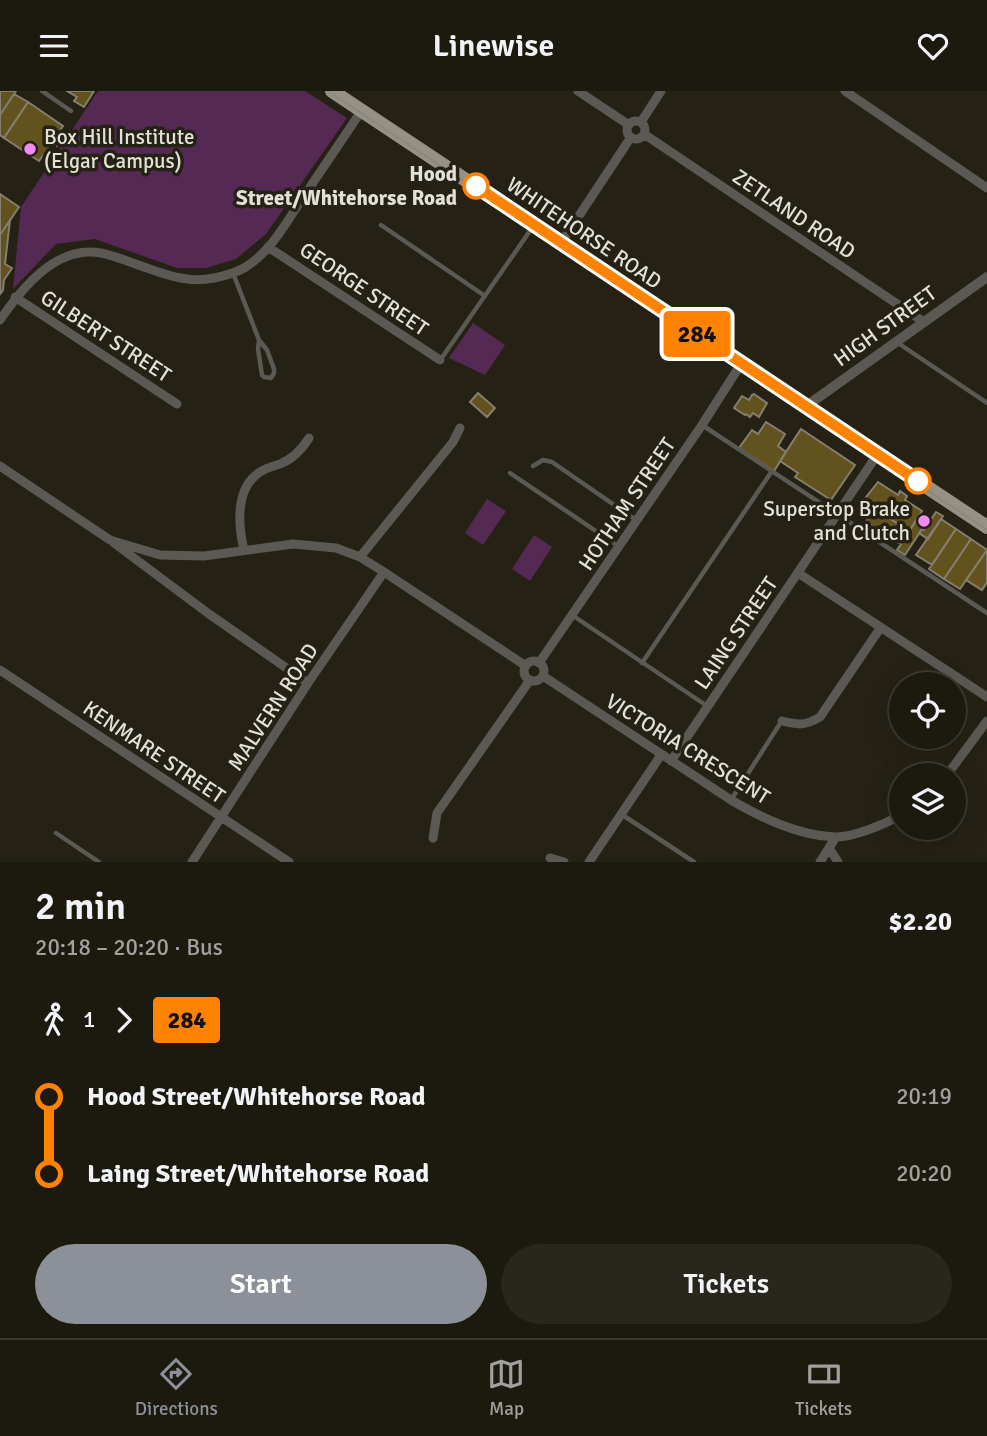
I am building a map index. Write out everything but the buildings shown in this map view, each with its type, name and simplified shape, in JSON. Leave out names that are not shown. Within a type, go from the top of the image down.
[{"type":"main road","name":"WHITEHORSE ROAD","points":[[332,91],[987,527]]},
{"type":"street","points":[[578,91],[629,125]]},
{"type":"street","points":[[641,122],[662,91]]},
{"type":"street","points":[[845,91],[987,188]]},
{"type":"street","points":[[0,320],[15,297],[37,276],[50,265],[75,254],[102,253],[176,278],[192,280],[209,279],[243,268],[268,247],[362,110]]},
{"type":"street","points":[[631,137],[627,130],[629,125],[633,121],[641,122]]},
{"type":"street","points":[[631,137],[639,138],[644,134],[645,129],[641,122]]},
{"type":"street","name":"ZETLAND ROAD","points":[[644,134],[924,323]]},
{"type":"street","points":[[561,243],[631,137]]},
{"type":"street","name":"GEORGE STREET","points":[[268,247],[440,361]]},
{"type":"street","name":"HIGH STREET","points":[[805,407],[987,277]]},
{"type":"street","name":"GILBERT STREET","points":[[15,297],[177,404]]},
{"type":"street","name":"HOTHAM STREET","points":[[539,663],[741,364]]},
{"type":"street","points":[[360,557],[453,442],[460,428]]},
{"type":"street","points":[[244,550],[239,528],[245,489],[256,474],[287,461],[309,438]]},
{"type":"street","name":"LAING STREET","points":[[671,761],[877,455]]},
{"type":"street","points":[[0,467],[110,540],[308,683]]},
{"type":"street","points":[[110,540],[160,555],[204,556],[293,544],[336,548],[360,557],[526,666]]},
{"type":"street","name":"MALVERN ROAD","points":[[192,862],[384,572]]},
{"type":"street","points":[[798,573],[987,697]]},
{"type":"street","points":[[782,722],[798,725],[810,723],[820,717],[881,627]]},
{"type":"street","points":[[532,662],[539,663],[544,669],[543,676],[537,681],[530,680],[525,674],[526,666],[532,662]]},
{"type":"street","name":"KENMARE STREET","points":[[0,670],[289,862]]},
{"type":"street","name":"VICTORIA CRESCENT","points":[[543,676],[757,815],[783,826],[836,837],[889,822]]},
{"type":"street","points":[[432,838],[437,813],[530,680]]},
{"type":"street","points":[[956,763],[987,721]]},
{"type":"street","points":[[589,862],[662,755]]},
{"type":"street","points":[[820,862],[836,837]]},
{"type":"street","points":[[829,848],[838,862]]},
{"type":"street","points":[[550,858],[564,862]]},
{"type":"lane","points":[[42,91],[71,111]]},
{"type":"lane","points":[[381,225],[485,296]]},
{"type":"lane","points":[[440,361],[534,225]]},
{"type":"lane","points":[[233,273],[259,340],[267,350],[274,369],[271,378],[262,375],[259,340]]},
{"type":"lane","points":[[896,342],[987,403]]},
{"type":"lane","points":[[702,425],[987,613]]},
{"type":"lane","points":[[533,465],[543,460],[552,462],[637,520]]},
{"type":"lane","points":[[642,663],[772,471]]},
{"type":"lane","points":[[510,473],[619,547]]},
{"type":"lane","points":[[572,615],[708,707]]},
{"type":"lane","points":[[731,800],[782,722]]},
{"type":"lane","points":[[621,814],[694,862]]},
{"type":"lane","points":[[56,833],[99,862]]},
{"type":"shaded area","points":[[98,91],[305,91],[347,118],[266,234],[236,259],[206,268],[177,268],[95,239],[56,244],[13,289],[21,207]]},
{"type":"shaded area","points":[[473,323],[505,345],[485,375],[449,358]]},
{"type":"shaded area","points":[[487,499],[506,511],[483,545],[465,533]]},
{"type":"shaded area","points":[[534,535],[552,547],[530,581],[512,569]]},
{"type":"tram line","points":[[328,91],[987,530]]},
{"type":"bus line","name":"284","points":[[476,186],[918,481]]},
{"type":"place","name":"Box Hill Institute (Elgar Campus)","points":[[30,149]]},
{"type":"place","name":"Hood Street/Whitehorse Road","points":[[476,186]]},
{"type":"place","name":"Superstop Brake and Clutch","points":[[924,521]]}]
